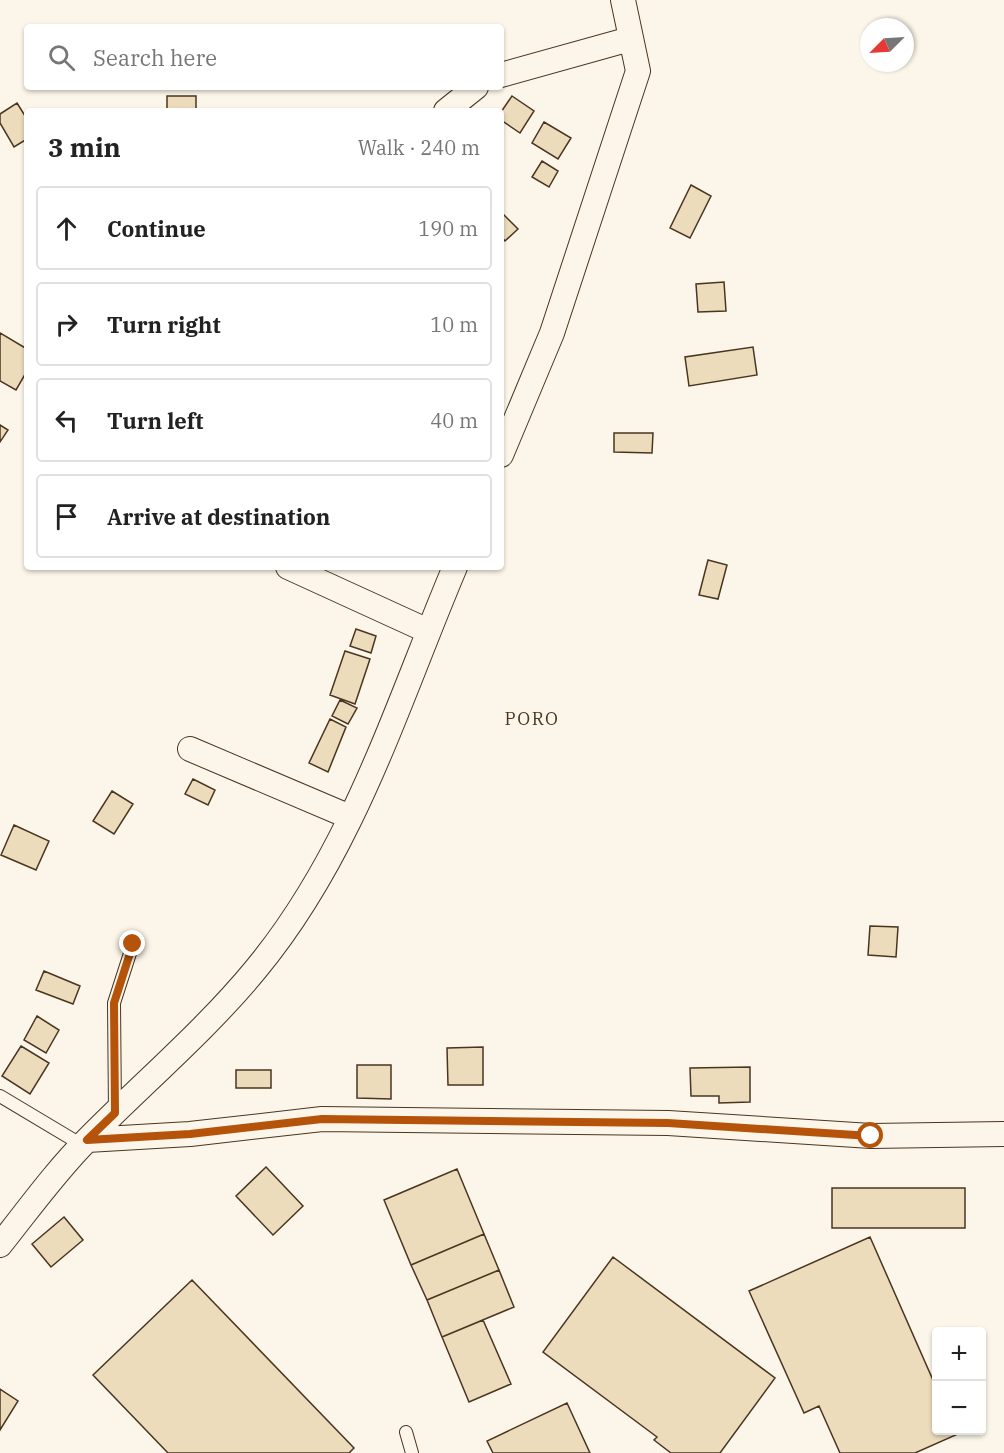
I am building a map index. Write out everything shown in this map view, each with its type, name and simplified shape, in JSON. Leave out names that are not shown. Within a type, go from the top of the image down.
[{"type":"street","points":[[504,449],[552,333],[638,71],[623,0]]},
{"type":"street","points":[[504,74],[630,39]]},
{"type":"street","points":[[450,108],[472,90]]},
{"type":"street","points":[[294,570],[428,632]]},
{"type":"street","points":[[0,1245],[84,1143],[190,1041],[257,968],[315,884],[376,767],[454,570]]},
{"type":"street","points":[[190,749],[350,817]]},
{"type":"street","points":[[84,1143],[322,1119],[668,1123],[871,1136],[1004,1134]]},
{"type":"lane","points":[[115,1113],[114,1003],[133,944]]},
{"type":"lane","points":[[0,1096],[84,1143]]},
{"type":"lane","points":[[406,1432],[412,1453]]},
{"type":"building","points":[[167,96],[196,96],[196,108],[167,108]]},
{"type":"building","points":[[512,96],[534,111],[520,133],[504,122],[504,108]]},
{"type":"building","points":[[17,103],[24,114],[24,141],[14,147],[0,123],[0,114]]},
{"type":"building","points":[[544,122],[571,138],[558,159],[532,143]]},
{"type":"building","points":[[542,161],[558,171],[549,187],[532,177]]},
{"type":"building","points":[[691,185],[711,196],[690,238],[670,228]]},
{"type":"building","points":[[504,215],[518,229],[504,240]]},
{"type":"building","points":[[724,282],[726,311],[698,312],[696,284]]},
{"type":"building","points":[[0,333],[24,347],[24,376],[16,390],[0,381]]},
{"type":"building","points":[[753,347],[757,375],[689,386],[685,357]]},
{"type":"building","points":[[0,425],[8,430],[0,442]]},
{"type":"building","points":[[614,433],[653,433],[652,453],[614,452]]},
{"type":"building","points":[[708,560],[727,565],[718,599],[699,595]]},
{"type":"building","points":[[356,629],[376,636],[371,653],[350,646]]},
{"type":"building","points":[[345,651],[370,659],[355,704],[330,695]]},
{"type":"building","points":[[340,700],[357,708],[348,724],[332,716]]},
{"type":"building","points":[[330,719],[346,727],[328,772],[309,763]]},
{"type":"building","points":[[193,779],[215,790],[208,805],[185,794]]},
{"type":"building","points":[[112,791],[133,804],[114,834],[93,821]]},
{"type":"building","points":[[14,825],[49,841],[36,870],[1,855]]},
{"type":"building","points":[[870,926],[898,927],[896,957],[868,955]]},
{"type":"building","points":[[44,971],[80,986],[73,1004],[36,990]]},
{"type":"building","points":[[37,1016],[59,1030],[46,1053],[24,1040]]},
{"type":"building","points":[[21,1046],[49,1063],[30,1094],[2,1076]]},
{"type":"building","points":[[483,1047],[483,1085],[448,1085],[447,1048]]},
{"type":"building","points":[[357,1065],[391,1065],[391,1099],[357,1098]]},
{"type":"building","points":[[750,1067],[750,1102],[719,1103],[719,1096],[691,1096],[690,1068]]},
{"type":"building","points":[[236,1070],[271,1070],[271,1088],[236,1088]]},
{"type":"building","points":[[266,1167],[303,1206],[273,1235],[236,1196]]},
{"type":"building","points":[[457,1169],[484,1234],[411,1265],[384,1200]]},
{"type":"building","points":[[832,1188],[965,1188],[965,1228],[832,1228]]},
{"type":"building","points":[[64,1217],[83,1240],[51,1267],[32,1244]]},
{"type":"building","points":[[484,1234],[499,1270],[427,1300],[411,1265]]},
{"type":"building","points":[[870,1237],[932,1378],[932,1435],[956,1435],[915,1453],[840,1453],[819,1406],[804,1413],[749,1291]]},
{"type":"building","points":[[613,1257],[775,1378],[720,1453],[671,1453],[654,1440],[657,1437],[543,1352]]},
{"type":"building","points":[[499,1270],[514,1307],[442,1337],[427,1300]]},
{"type":"building","points":[[192,1280],[354,1448],[349,1453],[168,1453],[93,1375]]},
{"type":"building","points":[[483,1320],[511,1384],[469,1402],[442,1337]]},
{"type":"building","points":[[0,1389],[18,1401],[0,1430]]},
{"type":"building","points":[[567,1403],[590,1453],[493,1453],[487,1441]]},
{"type":"district","name":"PORO","points":[[532,719]]},
{"type":"route","points":[[133,944],[114,1003],[115,1113],[87,1140],[190,1134],[322,1119],[668,1123],[871,1136]]}]
